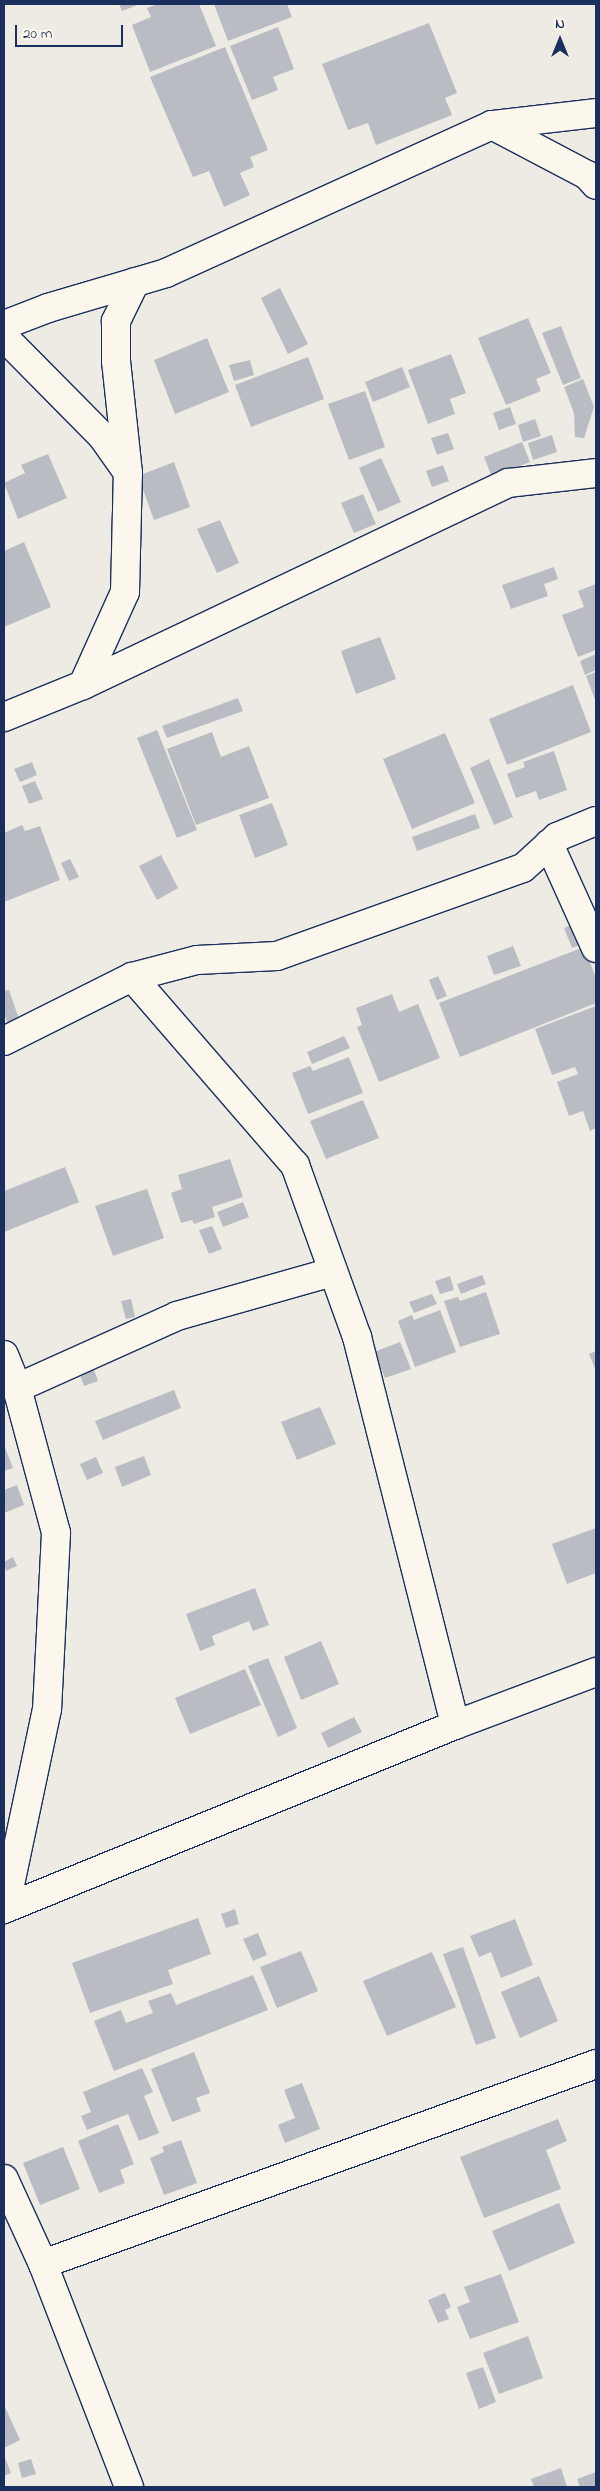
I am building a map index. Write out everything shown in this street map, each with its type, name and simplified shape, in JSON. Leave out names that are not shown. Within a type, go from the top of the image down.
[{"type":"street","points":[[4,325],[48,308],[166,273],[492,125],[596,113]]},
{"type":"street","points":[[492,125],[587,174],[596,185]]},
{"type":"street","points":[[83,684],[125,592],[128,473],[116,361],[116,321],[135,282]]},
{"type":"street","points":[[4,337],[102,436],[128,473]]},
{"type":"street","points":[[4,717],[83,684],[508,483],[596,473]]},
{"type":"street","points":[[4,1041],[132,977],[197,960],[276,956],[524,868],[549,844],[596,821]]},
{"type":"street","points":[[549,844],[596,948]]},
{"type":"street","points":[[132,977],[295,1165],[357,1337],[455,1726]]},
{"type":"street","points":[[17,1388],[177,1316],[333,1272]]},
{"type":"street","points":[[4,1355],[17,1388],[56,1533],[47,1709],[5,1909]]},
{"type":"street","points":[[5,1909],[455,1726],[596,1672]]},
{"type":"street","points":[[43,2264],[596,2064]]},
{"type":"street","points":[[4,2180],[43,2264],[129,2487]]},
{"type":"building","points":[[119,4],[140,4],[122,11]]},
{"type":"building","points":[[158,4],[199,4],[216,46],[150,72],[132,25],[151,17],[147,8]]},
{"type":"building","points":[[214,4],[287,4],[292,17],[228,41]]},
{"type":"building","points":[[429,23],[457,93],[445,98],[452,115],[376,145],[368,123],[348,130],[322,64]]},
{"type":"building","points":[[278,27],[294,69],[273,77],[278,90],[252,100],[230,46]]},
{"type":"building","points":[[225,47],[268,150],[250,157],[254,167],[240,173],[250,195],[224,207],[209,171],[193,177],[150,77]]},
{"type":"building","points":[[280,288],[308,344],[288,354],[261,298]]},
{"type":"building","points":[[528,318],[551,373],[536,379],[541,391],[506,405],[478,338]]},
{"type":"building","points":[[561,326],[581,378],[563,385],[542,333]]},
{"type":"building","points":[[207,338],[229,392],[175,414],[154,360]]},
{"type":"building","points":[[451,354],[466,393],[450,399],[455,414],[428,424],[408,370]]},
{"type":"building","points":[[308,357],[324,399],[251,427],[235,385]]},
{"type":"building","points":[[250,360],[254,375],[234,381],[229,365]]},
{"type":"building","points":[[402,367],[410,387],[373,402],[365,382]]},
{"type":"building","points":[[583,379],[594,407],[584,438],[575,437],[574,413],[564,387]]},
{"type":"building","points":[[365,391],[385,447],[349,460],[328,404]]},
{"type":"building","points":[[510,407],[516,424],[499,430],[493,413]]},
{"type":"building","points":[[535,419],[541,436],[523,442],[518,425]]},
{"type":"building","points":[[448,433],[454,449],[437,455],[431,438]]},
{"type":"building","points":[[552,435],[557,452],[533,460],[528,443]]},
{"type":"building","points":[[522,442],[530,462],[492,477],[484,457]]},
{"type":"building","points":[[48,454],[67,498],[18,519],[4,483],[25,473],[21,465]]},
{"type":"building","points":[[381,458],[401,502],[378,512],[359,468]]},
{"type":"building","points":[[174,462],[190,507],[154,520],[138,476]]},
{"type":"building","points":[[443,465],[449,481],[432,487],[426,471]]},
{"type":"building","points":[[363,494],[376,524],[354,533],[341,503]]},
{"type":"building","points":[[220,520],[239,563],[217,573],[197,529]]},
{"type":"building","points":[[24,542],[51,607],[4,627],[4,551]]},
{"type":"building","points":[[554,567],[558,579],[544,584],[548,596],[511,609],[502,585]]},
{"type":"building","points":[[596,584],[596,650],[578,657],[562,615],[584,607],[578,591]]},
{"type":"building","points":[[380,637],[396,679],[356,694],[341,651]]},
{"type":"building","points":[[596,654],[596,670],[585,675],[580,661]]},
{"type":"building","points":[[596,672],[596,702],[586,676]]},
{"type":"building","points":[[573,685],[591,732],[507,765],[489,719]]},
{"type":"building","points":[[238,698],[243,711],[167,738],[162,726]]},
{"type":"building","points":[[157,730],[197,830],[177,838],[137,738]]},
{"type":"building","points":[[212,732],[221,757],[249,746],[269,798],[196,825],[167,749]]},
{"type":"building","points":[[445,733],[475,803],[412,829],[383,759]]},
{"type":"building","points":[[554,751],[567,790],[539,800],[536,791],[516,798],[507,774],[525,767],[523,762]]},
{"type":"building","points":[[489,759],[513,817],[494,825],[470,768]]},
{"type":"building","points":[[32,762],[37,775],[20,782],[14,769]]},
{"type":"building","points":[[35,781],[43,799],[29,804],[22,786]]},
{"type":"building","points":[[272,803],[288,845],[255,858],[239,815]]},
{"type":"building","points":[[475,814],[480,828],[417,851],[412,837]]},
{"type":"building","points":[[22,825],[25,831],[40,826],[60,880],[4,902],[4,833]]},
{"type":"building","points":[[161,855],[178,888],[157,900],[139,866]]},
{"type":"building","points":[[70,859],[79,877],[69,881],[61,863]]},
{"type":"building","points":[[578,922],[587,942],[572,948],[564,928]]},
{"type":"building","points":[[513,946],[521,966],[494,975],[487,956]]},
{"type":"building","points":[[584,947],[596,978],[596,1003],[460,1057],[439,1003]]},
{"type":"building","points":[[438,976],[447,996],[437,1000],[429,980]]},
{"type":"building","points":[[9,990],[20,1022],[9,1026],[4,1014],[4,991]]},
{"type":"building","points":[[392,994],[399,1012],[418,1004],[440,1058],[379,1082],[357,1027],[362,1025],[356,1008]]},
{"type":"building","points":[[596,1006],[596,1128],[590,1131],[583,1111],[569,1116],[557,1082],[578,1074],[575,1067],[552,1075],[535,1029]]},
{"type":"building","points":[[344,1036],[350,1048],[312,1064],[307,1052]]},
{"type":"building","points":[[349,1057],[363,1093],[308,1114],[292,1073],[310,1066],[313,1071]]},
{"type":"building","points":[[363,1100],[379,1138],[326,1159],[310,1121]]},
{"type":"building","points":[[230,1159],[243,1197],[212,1207],[215,1217],[194,1224],[192,1220],[181,1223],[171,1193],[182,1189],[178,1175]]},
{"type":"building","points":[[65,1167],[79,1202],[4,1232],[4,1191]]},
{"type":"building","points":[[147,1189],[164,1238],[113,1256],[95,1206]]},
{"type":"building","points":[[243,1202],[249,1217],[223,1227],[217,1212]]},
{"type":"building","points":[[212,1226],[222,1249],[209,1254],[199,1230]]},
{"type":"building","points":[[482,1275],[486,1284],[461,1294],[457,1284]]},
{"type":"building","points":[[450,1276],[454,1290],[440,1294],[435,1281]]},
{"type":"building","points":[[486,1292],[500,1334],[460,1347],[444,1301],[458,1297],[460,1301]]},
{"type":"building","points":[[432,1294],[437,1304],[414,1313],[409,1302]]},
{"type":"building","points":[[131,1299],[135,1317],[126,1319],[121,1301]]},
{"type":"building","points":[[440,1310],[456,1352],[415,1367],[398,1321],[412,1315],[414,1320]]},
{"type":"building","points":[[400,1342],[411,1369],[385,1378],[374,1352]]},
{"type":"building","points":[[596,1351],[596,1371],[589,1354]]},
{"type":"building","points":[[93,1367],[98,1381],[84,1386],[79,1372]]},
{"type":"building","points":[[174,1390],[181,1408],[103,1440],[95,1421]]},
{"type":"building","points":[[320,1407],[336,1444],[297,1460],[281,1422]]},
{"type":"building","points":[[4,1445],[13,1468],[4,1471]]},
{"type":"building","points":[[144,1456],[151,1475],[122,1487],[115,1467]]},
{"type":"building","points":[[96,1457],[103,1473],[87,1480],[80,1464]]},
{"type":"building","points":[[17,1485],[24,1505],[4,1513],[4,1490]]},
{"type":"building","points":[[596,1528],[596,1573],[567,1584],[552,1544]]},
{"type":"building","points":[[13,1557],[17,1566],[6,1571],[4,1562]]},
{"type":"building","points":[[255,1588],[269,1625],[253,1631],[249,1621],[212,1636],[215,1645],[200,1651],[186,1614]]},
{"type":"building","points":[[321,1641],[339,1684],[301,1700],[284,1657]]},
{"type":"building","points":[[268,1658],[297,1728],[278,1737],[248,1666]]},
{"type":"building","points":[[245,1669],[261,1705],[190,1734],[175,1698]]},
{"type":"building","points":[[354,1717],[362,1732],[328,1748],[321,1733]]},
{"type":"building","points":[[235,1909],[239,1924],[226,1928],[221,1914]]},
{"type":"building","points":[[198,1918],[211,1954],[168,1970],[173,1984],[90,2013],[72,1963]]},
{"type":"building","points":[[515,1919],[533,1965],[501,1978],[491,1952],[479,1957],[470,1936]]},
{"type":"building","points":[[258,1933],[267,1955],[253,1961],[243,1939]]},
{"type":"building","points":[[463,1947],[496,2038],[476,2045],[443,1954]]},
{"type":"building","points":[[301,1951],[318,1991],[277,2008],[260,1967]]},
{"type":"building","points":[[432,1952],[456,2007],[387,2036],[363,1981]]},
{"type":"building","points":[[253,1975],[268,2010],[114,2071],[94,2021],[121,2010],[126,2023],[153,2013],[148,2001],[171,1993],[176,2005]]},
{"type":"building","points":[[539,1976],[558,2021],[520,2038],[501,1992]]},
{"type":"building","points":[[194,2052],[210,2093],[196,2098],[201,2111],[172,2122],[151,2069]]},
{"type":"building","points":[[142,2068],[153,2092],[144,2096],[159,2133],[139,2141],[128,2114],[87,2130],[81,2116],[91,2112],[83,2092]]},
{"type":"building","points":[[302,2083],[320,2129],[285,2143],[278,2125],[295,2118],[284,2090]]},
{"type":"building","points":[[558,2119],[567,2141],[546,2150],[561,2189],[484,2218],[460,2157]]},
{"type":"building","points":[[118,2124],[134,2164],[120,2170],[125,2183],[99,2193],[78,2141]]},
{"type":"building","points":[[181,2140],[197,2183],[164,2195],[150,2158],[164,2152],[162,2147]]},
{"type":"building","points":[[63,2147],[80,2189],[40,2205],[23,2163]]},
{"type":"building","points":[[559,2203],[575,2243],[509,2271],[492,2231]]},
{"type":"building","points":[[501,2274],[519,2322],[470,2339],[457,2307],[470,2302],[464,2287]]},
{"type":"building","points":[[445,2293],[451,2307],[445,2310],[449,2319],[438,2323],[428,2300]]},
{"type":"building","points":[[528,2336],[543,2378],[499,2394],[483,2353]]},
{"type":"building","points":[[483,2367],[496,2402],[479,2409],[466,2373]]},
{"type":"building","points":[[4,2405],[20,2440],[4,2448]]},
{"type":"building","points":[[4,2455],[11,2473],[4,2476]]},
{"type":"building","points":[[31,2459],[36,2474],[22,2478],[18,2463]]},
{"type":"building","points":[[561,2468],[567,2487],[534,2487],[531,2479]]},
{"type":"building","points":[[596,2472],[596,2487],[580,2487],[577,2479]]}]
